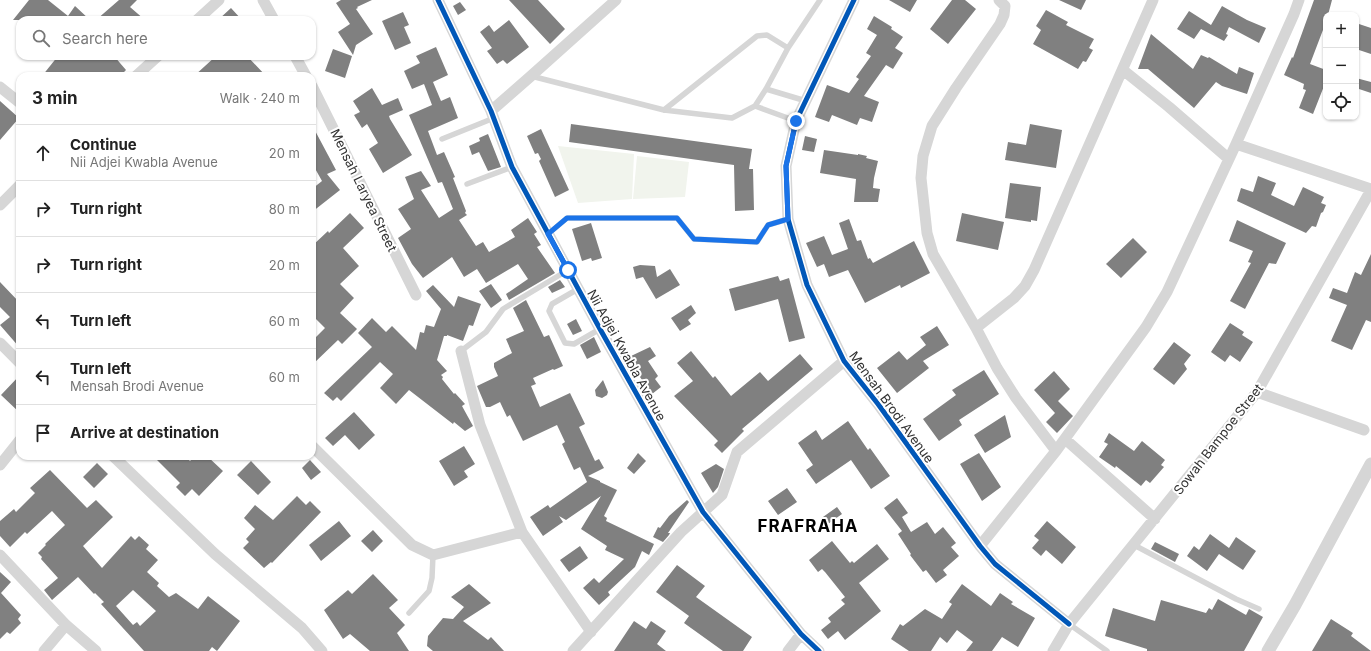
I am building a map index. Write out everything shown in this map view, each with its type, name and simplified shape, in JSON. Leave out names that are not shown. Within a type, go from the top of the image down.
[{"type":"street","points":[[201,16],[219,0]]},
{"type":"street","points":[[262,0],[272,16]]},
{"type":"street","name":"Nii Adjei Kwabla Avenue","points":[[438,0],[492,114],[512,167],[600,329],[703,512],[801,634],[818,651]]},
{"type":"street","points":[[492,114],[531,76],[616,0]]},
{"type":"street","name":"Mensah Brodi Avenue","points":[[854,0],[807,102],[796,121],[786,166],[788,219],[807,285],[844,361],[878,404],[980,546],[994,564],[1069,624]]},
{"type":"street","points":[[999,0],[1005,6],[1004,15],[1000,24],[932,126],[923,156],[921,178],[927,233],[933,254],[1001,374],[1016,398],[1056,451]]},
{"type":"street","points":[[976,328],[1014,298],[1025,286],[1034,270],[1153,0]]},
{"type":"street","points":[[980,546],[1065,439],[1146,326],[1167,292],[1236,144],[1299,0]]},
{"type":"street","points":[[140,72],[154,60]]},
{"type":"street","points":[[297,60],[304,72]]},
{"type":"street","points":[[1123,70],[1169,107],[1229,159]]},
{"type":"street","points":[[0,87],[16,100]]},
{"type":"street","name":"Mensah Laryea Street","points":[[316,97],[416,294]]},
{"type":"street","points":[[1236,144],[1371,190]]},
{"type":"street","points":[[0,205],[16,189]]},
{"type":"street","name":"Sowah Bampoe Street","points":[[1053,651],[1069,624],[1257,392],[1371,190]]},
{"type":"street","points":[[0,343],[16,359]]},
{"type":"street","points":[[462,351],[480,425],[522,532],[591,632]]},
{"type":"street","points":[[573,651],[681,532],[722,495],[737,452],[844,361]]},
{"type":"street","points":[[1257,392],[1364,430]]},
{"type":"street","points":[[1065,439],[1155,519]]},
{"type":"street","points":[[0,465],[16,445]]},
{"type":"street","points":[[316,450],[412,546],[433,555],[522,532]]},
{"type":"street","points":[[118,460],[215,554],[302,628],[322,651]]},
{"type":"street","points":[[1268,651],[1371,464]]},
{"type":"street","points":[[0,555],[66,625],[96,651]]},
{"type":"street","points":[[44,651],[66,625]]},
{"type":"street","points":[[788,651],[801,634]]},
{"type":"lane","points":[[531,76],[664,110],[732,118],[755,106],[766,90],[788,48],[820,0]]},
{"type":"lane","points":[[664,110],[757,36],[767,35],[788,48]]},
{"type":"lane","points":[[766,90],[807,102]]},
{"type":"lane","points":[[755,106],[796,121]]},
{"type":"lane","points":[[442,139],[492,114]]},
{"type":"lane","points":[[467,184],[512,167]]},
{"type":"lane","points":[[548,234],[567,218],[677,218],[694,239],[757,242],[768,225],[788,219]]},
{"type":"lane","points":[[462,351],[486,332],[503,309],[568,270]]},
{"type":"lane","points":[[578,289],[552,304],[549,311],[565,343],[574,344],[600,329]]},
{"type":"lane","points":[[1134,545],[1236,599],[1260,609]]},
{"type":"lane","points":[[409,613],[429,591],[432,578],[433,555]]},
{"type":"lane","points":[[1069,624],[1107,651]]},
{"type":"shaded area","points":[[558,146],[634,154],[632,199],[578,203]]},
{"type":"shaded area","points":[[637,156],[689,162],[685,197],[633,199]]},
{"type":"building","points":[[29,0],[48,0],[68,16],[16,16]]},
{"type":"building","points":[[119,0],[137,0],[130,7],[140,16],[101,16]]},
{"type":"building","points":[[341,0],[372,0],[357,7],[358,8],[356,9],[373,34],[356,45],[353,55],[338,32],[350,24],[336,3]]},
{"type":"building","points":[[509,0],[538,0],[565,29],[550,44]]},
{"type":"building","points":[[889,0],[917,0],[910,12]]},
{"type":"building","points":[[952,0],[965,0],[976,9],[948,44],[930,29]]},
{"type":"building","points":[[1059,0],[1086,0],[1081,10]]},
{"type":"building","points":[[1314,0],[1332,0],[1329,12],[1323,12],[1323,30],[1310,64],[1323,69],[1323,89],[1313,114],[1299,108],[1306,90],[1303,89],[1304,84],[1284,75],[1292,57],[1293,58]]},
{"type":"building","points":[[460,2],[466,10],[458,15],[453,6]]},
{"type":"building","points":[[75,6],[86,16],[68,16]]},
{"type":"building","points":[[1222,6],[1247,20],[1266,28],[1259,43],[1229,27],[1226,34],[1228,35],[1224,41],[1201,29],[1194,39],[1177,29],[1189,11],[1211,25]]},
{"type":"building","points":[[231,8],[238,16],[222,16]]},
{"type":"building","points":[[1046,10],[1068,22],[1066,25],[1094,39],[1089,48],[1093,50],[1086,62],[1083,61],[1078,69],[1033,44],[1041,30],[1036,26]]},
{"type":"building","points":[[403,12],[409,25],[404,27],[411,43],[395,50],[382,21]]},
{"type":"building","points":[[874,16],[892,27],[891,29],[903,37],[895,48],[903,53],[893,69],[886,65],[864,96],[879,102],[872,122],[860,118],[857,125],[832,115],[829,122],[815,117],[827,85],[849,93],[859,79],[856,77],[871,56],[866,53],[877,35],[867,29]]},
{"type":"building","points":[[509,20],[529,47],[507,64],[503,60],[497,64],[487,51],[492,48],[480,32],[489,25],[494,32]]},
{"type":"building","points":[[1359,24],[1371,28],[1371,54],[1359,50]]},
{"type":"building","points":[[1151,34],[1193,69],[1201,55],[1208,58],[1209,57],[1237,74],[1239,67],[1254,73],[1247,94],[1222,86],[1216,82],[1194,108],[1148,69],[1138,69]]},
{"type":"building","points":[[436,47],[448,75],[433,82],[441,101],[450,97],[458,118],[428,131],[437,155],[444,152],[455,177],[453,178],[467,215],[459,220],[476,246],[483,242],[489,252],[515,237],[511,230],[528,218],[537,232],[534,234],[541,245],[537,247],[555,273],[509,300],[506,294],[528,279],[518,264],[486,283],[477,269],[464,277],[452,257],[423,278],[412,264],[398,238],[411,229],[398,209],[414,199],[405,177],[421,171],[431,186],[421,190],[439,218],[453,209],[442,182],[438,183],[409,115],[432,105],[424,84],[412,89],[404,71],[420,63],[416,56]]},
{"type":"building","points":[[333,49],[352,56],[345,78],[325,71]]},
{"type":"building","points":[[55,60],[117,60],[126,70],[124,72],[45,72]]},
{"type":"building","points":[[212,60],[251,60],[262,72],[198,72]]},
{"type":"building","points":[[1359,79],[1371,82],[1371,93],[1359,89]]},
{"type":"building","points":[[372,88],[382,105],[398,98],[403,110],[389,116],[412,155],[383,173],[369,149],[378,143],[367,124],[362,128],[354,115],[360,112],[353,101]]},
{"type":"building","points":[[0,101],[16,115],[16,121],[0,140]]},
{"type":"building","points":[[571,124],[752,149],[749,169],[753,169],[754,210],[735,211],[734,165],[569,142]]},
{"type":"building","points":[[1030,124],[1062,130],[1056,168],[1005,160],[1008,142],[1026,145]]},
{"type":"building","points":[[541,129],[569,190],[555,197],[539,161],[541,159],[538,153],[535,154],[527,136]]},
{"type":"building","points":[[316,132],[336,170],[327,174],[340,190],[316,209],[316,186],[322,181],[316,170]]},
{"type":"building","points":[[488,134],[501,167],[488,171],[479,152],[472,155],[469,146],[480,141],[479,138]]},
{"type":"building","points":[[805,136],[817,139],[814,152],[802,150]]},
{"type":"building","points":[[824,150],[858,154],[878,161],[873,188],[880,189],[878,202],[854,202],[856,179],[820,173]]},
{"type":"building","points":[[1258,176],[1276,183],[1271,195],[1294,206],[1303,187],[1324,197],[1321,203],[1326,205],[1321,213],[1316,227],[1312,226],[1306,233],[1237,201],[1241,188],[1253,192]]},
{"type":"building","points":[[1010,183],[1041,187],[1037,221],[1031,220],[1031,222],[1005,218]]},
{"type":"building","points":[[350,213],[364,228],[343,248],[359,266],[340,284],[354,298],[340,313],[357,329],[342,344],[338,340],[316,361],[316,337],[325,328],[316,319],[316,242],[328,231],[329,233]]},
{"type":"building","points":[[962,213],[1004,222],[998,250],[956,241]]},
{"type":"building","points":[[849,219],[857,241],[861,240],[868,259],[870,258],[873,263],[914,241],[930,273],[901,288],[900,285],[865,303],[848,270],[829,277],[824,264],[817,267],[806,243],[824,236],[832,255],[848,249],[839,223]]},
{"type":"building","points":[[1237,220],[1286,243],[1276,264],[1269,263],[1245,309],[1230,301],[1251,263],[1248,262],[1253,251],[1229,241]]},
{"type":"building","points":[[591,223],[602,258],[592,261],[591,258],[582,261],[572,229]]},
{"type":"building","points":[[1133,238],[1147,252],[1121,278],[1106,264]]},
{"type":"building","points":[[1371,254],[1371,322],[1366,320],[1352,350],[1331,341],[1347,305],[1329,298],[1333,288],[1347,293],[1355,272],[1361,275]]},
{"type":"building","points":[[640,265],[655,266],[657,277],[670,269],[680,285],[656,299],[643,277],[636,279],[633,267]]},
{"type":"building","points":[[778,276],[780,281],[789,278],[805,338],[789,342],[778,299],[735,311],[729,289]]},
{"type":"building","points":[[560,280],[565,287],[552,293],[548,287]]},
{"type":"building","points":[[0,282],[16,299],[16,343],[0,325],[10,317],[0,307]]},
{"type":"building","points":[[491,284],[502,300],[491,308],[479,291]]},
{"type":"building","points":[[433,285],[454,307],[458,296],[481,304],[473,326],[469,325],[463,341],[447,335],[444,336],[437,360],[447,371],[441,375],[443,377],[442,379],[454,394],[455,393],[465,404],[462,406],[473,426],[465,431],[454,422],[453,424],[409,390],[396,404],[380,388],[393,374],[380,362],[341,401],[337,397],[333,401],[324,393],[372,347],[358,333],[372,318],[386,332],[392,326],[416,350],[420,332],[424,333],[426,325],[434,327],[441,309],[426,291]]},
{"type":"building","points":[[526,300],[544,337],[549,335],[563,366],[533,378],[536,384],[531,386],[540,407],[570,393],[585,424],[579,427],[595,461],[599,459],[604,468],[588,476],[617,490],[604,516],[607,518],[606,521],[654,544],[649,555],[642,551],[635,567],[608,592],[610,595],[599,605],[583,588],[594,578],[599,583],[624,559],[605,550],[607,546],[581,529],[601,496],[566,520],[559,516],[563,522],[543,536],[530,517],[548,505],[550,508],[587,482],[580,467],[574,470],[562,444],[565,442],[557,425],[523,441],[510,415],[507,417],[500,402],[490,407],[486,407],[477,386],[498,376],[494,363],[512,353],[506,339],[524,331],[513,308]]},
{"type":"building","points":[[691,305],[696,313],[688,320],[691,324],[680,331],[671,318]]},
{"type":"building","points":[[576,319],[582,331],[573,335],[567,324]]},
{"type":"building","points":[[1230,323],[1244,332],[1242,335],[1253,342],[1240,362],[1230,355],[1225,362],[1211,352]]},
{"type":"building","points":[[937,326],[949,345],[923,361],[929,368],[897,393],[877,368],[899,351],[907,360],[926,345],[920,337]]},
{"type":"building","points":[[594,337],[601,352],[587,359],[580,345]]},
{"type":"building","points":[[1174,342],[1191,355],[1184,364],[1187,369],[1174,385],[1153,369]]},
{"type":"building","points":[[650,347],[656,356],[648,361],[658,376],[655,379],[661,387],[652,394],[635,370],[638,368],[631,357]]},
{"type":"building","points":[[691,351],[713,378],[715,376],[731,396],[760,372],[768,381],[800,354],[813,369],[742,429],[744,431],[722,453],[714,445],[718,441],[674,396],[693,381],[677,363]]},
{"type":"building","points":[[984,370],[999,394],[959,420],[962,425],[939,441],[923,419],[956,395],[952,390]]},
{"type":"building","points":[[1054,371],[1070,389],[1058,401],[1073,416],[1057,433],[1046,422],[1055,413],[1034,390]]},
{"type":"building","points":[[16,379],[16,409],[1,395]]},
{"type":"building","points":[[603,380],[608,392],[607,395],[602,398],[596,396],[595,390]]},
{"type":"building","points":[[354,412],[375,435],[359,450],[345,435],[333,446],[325,438]]},
{"type":"building","points":[[1005,415],[1011,437],[985,453],[974,435]]},
{"type":"building","points":[[848,421],[868,450],[870,448],[890,476],[871,489],[851,460],[816,484],[806,470],[813,465],[798,443],[816,430],[822,440]]},
{"type":"building","points":[[1109,433],[1134,451],[1142,441],[1165,460],[1161,465],[1164,467],[1150,483],[1146,480],[1141,486],[1116,466],[1115,468],[1099,457],[1108,444],[1104,442]]},
{"type":"building","points":[[464,446],[475,464],[464,471],[468,477],[454,486],[439,461]]},
{"type":"building","points":[[638,453],[646,461],[634,474],[627,468]]},
{"type":"building","points":[[979,453],[1001,487],[982,501],[960,464]]},
{"type":"building","points":[[157,460],[211,460],[223,471],[199,496],[192,489],[185,496],[176,487],[180,483]]},
{"type":"building","points":[[310,460],[321,472],[311,480],[302,468]]},
{"type":"building","points":[[251,461],[271,482],[258,495],[237,475]]},
{"type":"building","points":[[97,463],[108,474],[94,488],[83,477]]},
{"type":"building","points":[[716,464],[724,469],[718,487],[713,493],[701,473]]},
{"type":"building","points":[[50,470],[87,508],[96,500],[113,517],[83,546],[102,568],[131,536],[135,540],[139,536],[149,545],[146,549],[158,560],[147,572],[159,583],[157,586],[169,597],[176,593],[198,609],[208,596],[240,621],[217,651],[212,647],[209,651],[144,651],[101,604],[104,602],[78,577],[52,600],[44,590],[58,578],[41,559],[42,557],[38,553],[46,545],[45,544],[65,525],[52,511],[27,534],[25,532],[10,547],[0,536],[0,521],[14,509],[16,512],[35,493],[30,488]],"holes":[[[133,590],[156,611],[140,626],[137,622],[133,625],[116,606]]]},
{"type":"building","points":[[787,488],[797,502],[778,515],[768,501]]},
{"type":"building","points":[[297,496],[306,505],[310,501],[321,512],[272,563],[271,562],[264,568],[243,548],[249,542],[246,539],[255,529],[244,518],[255,505],[273,520]]},
{"type":"building","points":[[897,498],[908,513],[902,517],[911,532],[927,522],[935,534],[943,527],[956,543],[951,547],[959,556],[943,570],[947,575],[936,583],[926,570],[923,572],[910,555],[911,554],[898,534],[902,531],[884,508]]},
{"type":"building","points":[[687,500],[689,502],[668,533],[670,533],[669,535],[663,542],[653,537],[658,527],[660,528],[669,516]]},
{"type":"building","points":[[837,507],[842,514],[828,524],[823,517]]},
{"type":"building","points":[[339,521],[351,536],[321,561],[309,545]]},
{"type":"building","points":[[1047,521],[1076,547],[1062,564],[1046,550],[1041,556],[1032,548],[1039,540],[1034,536]]},
{"type":"building","points":[[373,530],[383,541],[372,552],[361,541]]},
{"type":"building","points":[[1210,534],[1229,548],[1236,537],[1256,551],[1243,570],[1219,554],[1207,571],[1187,556],[1194,546],[1199,550]]},
{"type":"building","points":[[832,541],[850,563],[852,561],[854,563],[877,544],[889,559],[859,583],[881,611],[845,640],[838,631],[828,639],[821,630],[831,622],[828,618],[845,604],[841,600],[845,597],[825,572],[822,569],[818,572],[809,560]]},
{"type":"building","points":[[1155,542],[1179,554],[1175,562],[1151,549]]},
{"type":"building","points":[[580,546],[588,558],[569,572],[560,560]]},
{"type":"building","points":[[677,565],[705,586],[696,597],[752,637],[743,651],[723,651],[684,623],[689,616],[656,592]]},
{"type":"building","points":[[0,572],[11,582],[1,593],[21,615],[18,619],[21,623],[10,634],[7,632],[0,639]]},
{"type":"building","points":[[373,574],[398,600],[389,608],[405,625],[397,633],[409,651],[370,651],[350,634],[343,639],[324,610],[348,590],[352,594]]},
{"type":"building","points":[[469,584],[491,603],[463,621],[488,640],[491,637],[504,651],[433,651],[427,646],[428,636],[443,618],[453,619],[464,607],[451,597]]},
{"type":"building","points":[[962,584],[991,606],[1000,593],[1013,602],[1011,604],[1035,618],[1018,647],[1002,637],[992,651],[966,651],[973,642],[957,630],[947,643],[940,637],[931,651],[909,651],[891,639],[900,624],[903,626],[925,609],[942,619],[952,604],[949,602]]},
{"type":"building","points":[[1218,599],[1246,615],[1249,609],[1263,617],[1244,651],[1147,651],[1147,649],[1105,636],[1113,608],[1155,621],[1161,600],[1206,613],[1209,608],[1212,610]]},
{"type":"building","points":[[1331,619],[1353,633],[1351,636],[1371,651],[1312,651]]},
{"type":"building","points":[[634,621],[646,629],[651,621],[666,631],[657,644],[666,651],[614,651]]},
{"type":"cycle path","points":[[438,0],[491,111],[512,167],[600,329],[703,512],[801,634],[819,651]]},
{"type":"cycle path","points":[[854,0],[796,121],[786,166],[788,219],[807,285],[844,361],[878,404],[980,546],[995,564],[1069,624]]},
{"type":"district","name":"FRAFRAHA","points":[[808,526]]},
{"type":"route","points":[[568,270],[548,234],[567,218],[677,218],[694,239],[757,242],[768,225],[788,219],[786,166],[796,121]]}]
